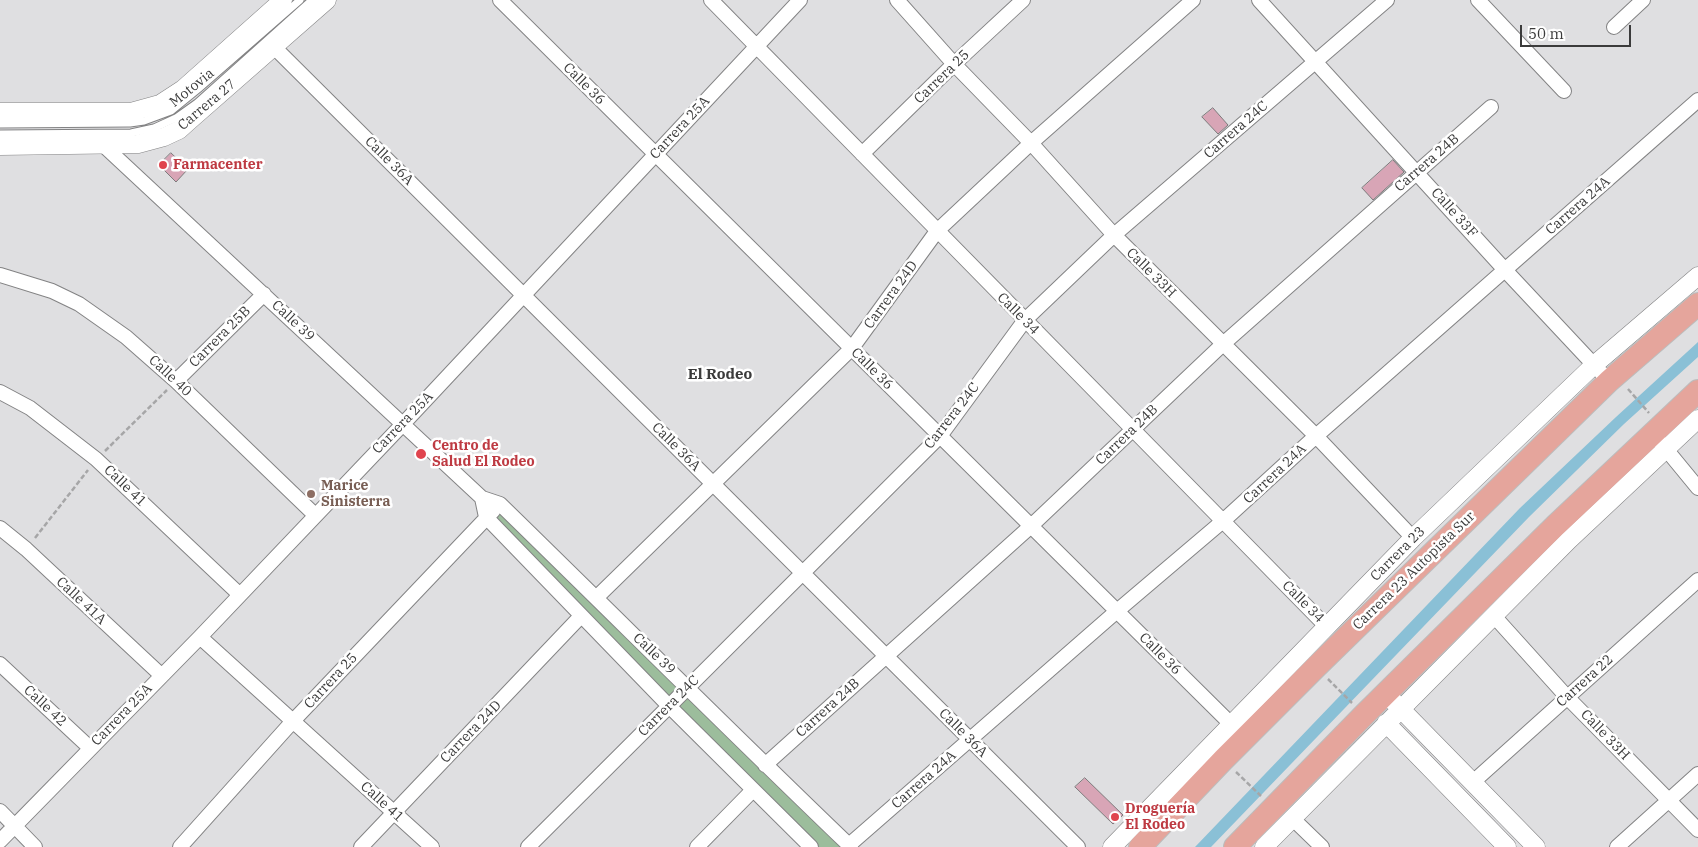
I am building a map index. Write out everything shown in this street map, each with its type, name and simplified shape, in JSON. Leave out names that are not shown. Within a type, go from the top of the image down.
[{"type":"main road","name":"Carrera 23 Autopista Sur","points":[[1140,847],[1238,731],[1316,667],[1609,377],[1698,304]]},
{"type":"main road","points":[[1235,847],[1393,701],[1562,533],[1698,391]]},
{"type":"street","name":"Carrera 27","points":[[0,146],[138,144],[171,134],[189,121],[328,0]]},
{"type":"street","name":"Calle 36","points":[[500,0],[1238,731]]},
{"type":"street","name":"Calle 34","points":[[711,0],[1327,627]]},
{"type":"street","name":"Carrera 25A","points":[[0,841],[200,637],[403,424],[800,0]]},
{"type":"street","name":"Calle 33H","points":[[897,0],[954,64],[1031,143],[1114,235],[1316,436],[1413,538]]},
{"type":"street","name":"Carrera 25","points":[[862,154],[1023,0]]},
{"type":"street","name":"Carrera 24D","points":[[596,598],[852,348],[936,231],[1031,143],[1193,0]]},
{"type":"street","name":"Calle 33F","points":[[1260,0],[1505,270],[1609,377]]},
{"type":"street","name":"Carrera 24C","points":[[528,847],[940,436],[1024,320],[1114,235],[1387,0]]},
{"type":"street","points":[[1478,0],[1564,91]]},
{"type":"street","points":[[1614,27],[1643,0]]},
{"type":"street","name":"Carrera 27","points":[[0,112],[131,112],[160,104],[183,89],[275,3]]},
{"type":"street","name":"Calle 36A","points":[[274,47],[1078,847]]},
{"type":"street","name":"Carrera 24A","points":[[850,846],[1117,610],[1223,522],[1316,436],[1698,100]]},
{"type":"street","name":"Carrera 24B","points":[[765,765],[1031,526],[1222,344],[1491,107]]},
{"type":"street","name":"Calle 39","points":[[102,144],[482,498],[500,504],[850,846]]},
{"type":"street","name":"Calle 40","points":[[0,275],[52,291],[79,304],[126,336],[176,381],[315,515]]},
{"type":"street","name":"Carrera 23","points":[[1112,847],[1238,731],[1327,627],[1413,538],[1609,377],[1698,276]]},
{"type":"street","name":"Carrera 25B","points":[[176,381],[264,294]]},
{"type":"street","name":"Calle 41","points":[[0,392],[30,408],[96,459],[239,594]]},
{"type":"street","points":[[1698,419],[1657,432],[1698,488]]},
{"type":"street","points":[[482,498],[486,517]]},
{"type":"street","points":[[486,517],[500,504]]},
{"type":"street","name":"Carrera 25","points":[[180,847],[293,721],[486,517]]},
{"type":"street","name":"Calle 39","points":[[486,517],[669,706],[811,847]]},
{"type":"street","name":"Calle 41A","points":[[0,528],[26,549],[161,675]]},
{"type":"street","points":[[1264,847],[1386,723],[1393,701],[1494,616],[1562,533]]},
{"type":"street","name":"Carrera 22","points":[[1473,782],[1698,580]]},
{"type":"street","name":"Carrera 24D","points":[[361,847],[581,616]]},
{"type":"street","name":"Calle 33H","points":[[1494,616],[1567,697],[1698,830]]},
{"type":"street","name":"Calle 41","points":[[200,637],[432,847]]},
{"type":"street","name":"Calle 42","points":[[0,664],[90,748]]},
{"type":"street","points":[[1393,701],[1536,847]]},
{"type":"street","points":[[1386,723],[1507,847]]},
{"type":"street","points":[[1617,847],[1698,774]]},
{"type":"street","points":[[697,847],[753,790]]},
{"type":"street","points":[[0,811],[35,847]]},
{"type":"street","points":[[1292,818],[1322,847]]},
{"type":"lane","name":"Motovia","points":[[0,124],[130,123],[158,117],[170,111],[198,89],[300,0]]},
{"type":"lane","name":"Motovia","points":[[0,134],[130,133],[154,128],[176,118],[197,103],[312,0]]},
{"type":"path","points":[[1609,377],[1657,432]]},
{"type":"path","points":[[1327,678],[1352,703]]},
{"type":"path","points":[[1245,780],[1263,798]]},
{"type":"green space","points":[[500,504],[851,847],[811,847],[486,517]]},
{"type":"water","points":[[1698,342],[1698,357],[1624,424],[1529,517],[1211,847],[1195,847],[1520,508]]},
{"type":"building","points":[[1213,108],[1228,125],[1218,134],[1202,117]]},
{"type":"building","points":[[171,153],[188,169],[176,182],[159,165]]},
{"type":"building","points":[[1393,160],[1404,172],[1373,200],[1362,188]]},
{"type":"building","points":[[1085,778],[1123,815],[1113,824],[1075,787]]},
{"type":"place","name":"Farmacenter","points":[[163,165]]},
{"type":"place","name":"Centro de Salud El Rodeo","points":[[421,454]]},
{"type":"place","name":"Marice Sinisterra","points":[[311,494]]},
{"type":"place","name":"Droguería El Rodeo","points":[[1115,817]]},
{"type":"district","name":"El Rodeo","points":[[720,375]]}]
